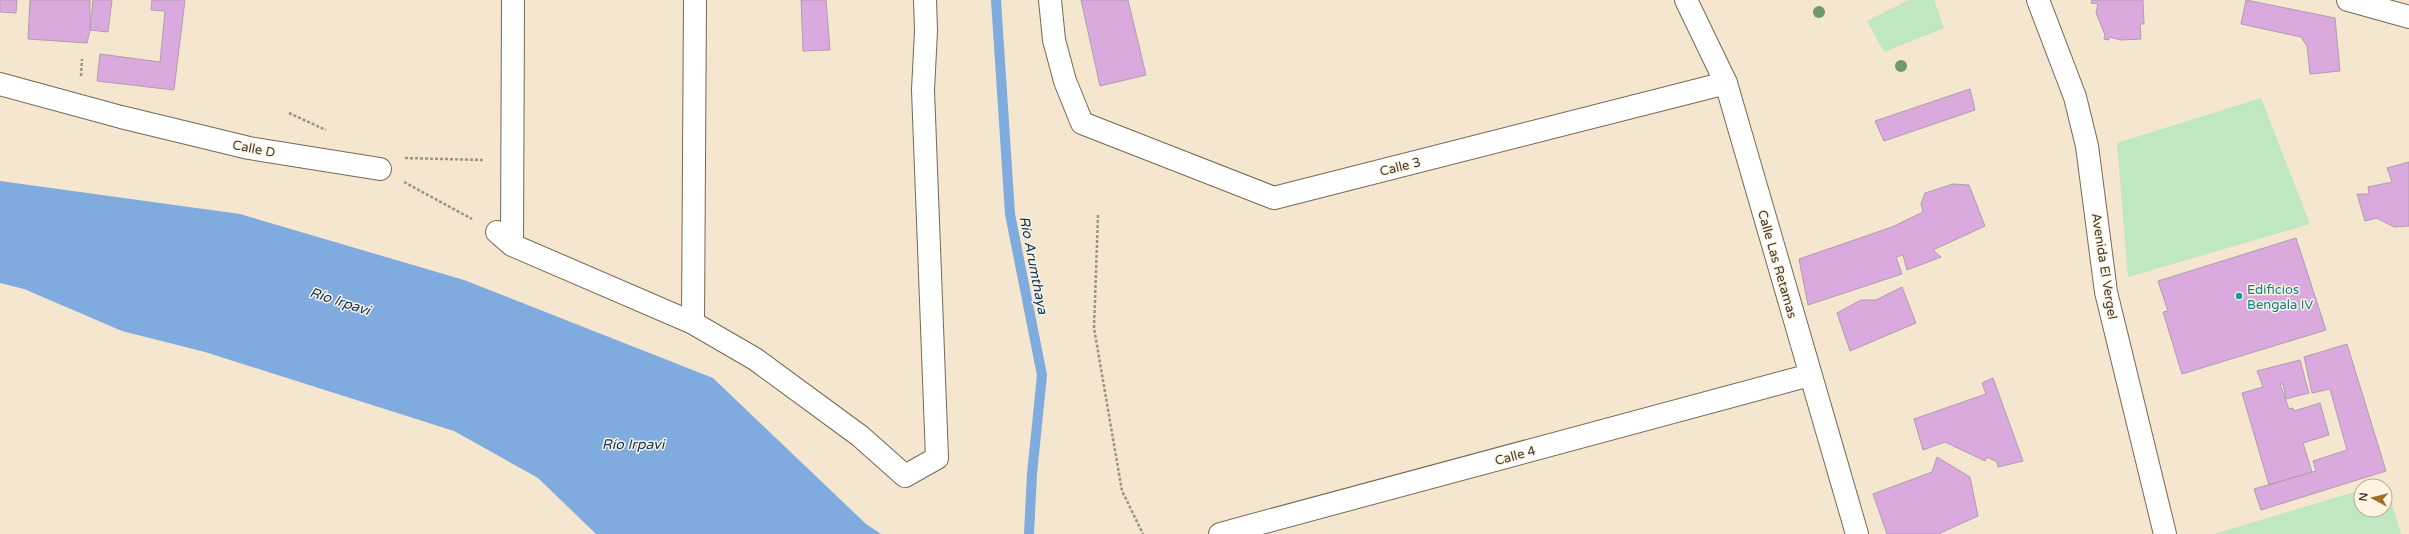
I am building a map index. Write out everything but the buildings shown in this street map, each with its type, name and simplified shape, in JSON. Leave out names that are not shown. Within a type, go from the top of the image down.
[{"type":"street","points":[[693,323],[695,0]]},
{"type":"street","points":[[513,2],[505,238],[693,323],[755,360],[860,436],[905,476],[937,458],[923,90],[926,31],[925,0]]},
{"type":"street","name":"Calle 3","points":[[1050,0],[1056,47],[1064,81],[1082,123],[1274,198],[1726,83]]},
{"type":"street","name":"Calle Las Retamas","points":[[1686,0],[1726,83],[1857,534]]},
{"type":"street","name":"Avenida El Vergel","points":[[2038,0],[2075,98],[2087,146],[2106,292],[2165,534]]},
{"type":"street","points":[[2348,0],[2409,17]]},
{"type":"street","name":"Calle D","points":[[0,84],[121,117],[250,148],[380,170]]},
{"type":"street","name":"Calle 4","points":[[1220,534],[1810,375]]},
{"type":"path","points":[[82,59],[81,78],[84,79]]},
{"type":"path","points":[[289,113],[329,131]]},
{"type":"path","points":[[402,158],[490,161]]},
{"type":"path","points":[[380,170],[505,238]]},
{"type":"path","points":[[1098,215],[1094,328],[1122,491],[1143,534]]},
{"type":"green space","points":[[1909,0],[1934,0],[1944,28],[1884,52],[1867,21]]},
{"type":"green space","points":[[2261,98],[2310,224],[2128,277],[2117,143]]},
{"type":"green space","points":[[2353,492],[2353,518],[2393,518],[2393,508],[2401,534],[2214,534]]},
{"type":"water","name":"Río Irpavi","points":[[0,181],[240,214],[464,280],[713,378],[866,524],[881,534],[596,534],[538,478],[454,431],[205,352],[122,331],[24,289],[0,283]]},
{"type":"waterway","name":"Río Arumthaya","points":[[996,0],[1010,214],[1042,375],[1032,474],[1029,534]]},
{"type":"place","name":"Edificios Bengala IV","points":[[2239,296]]}]
